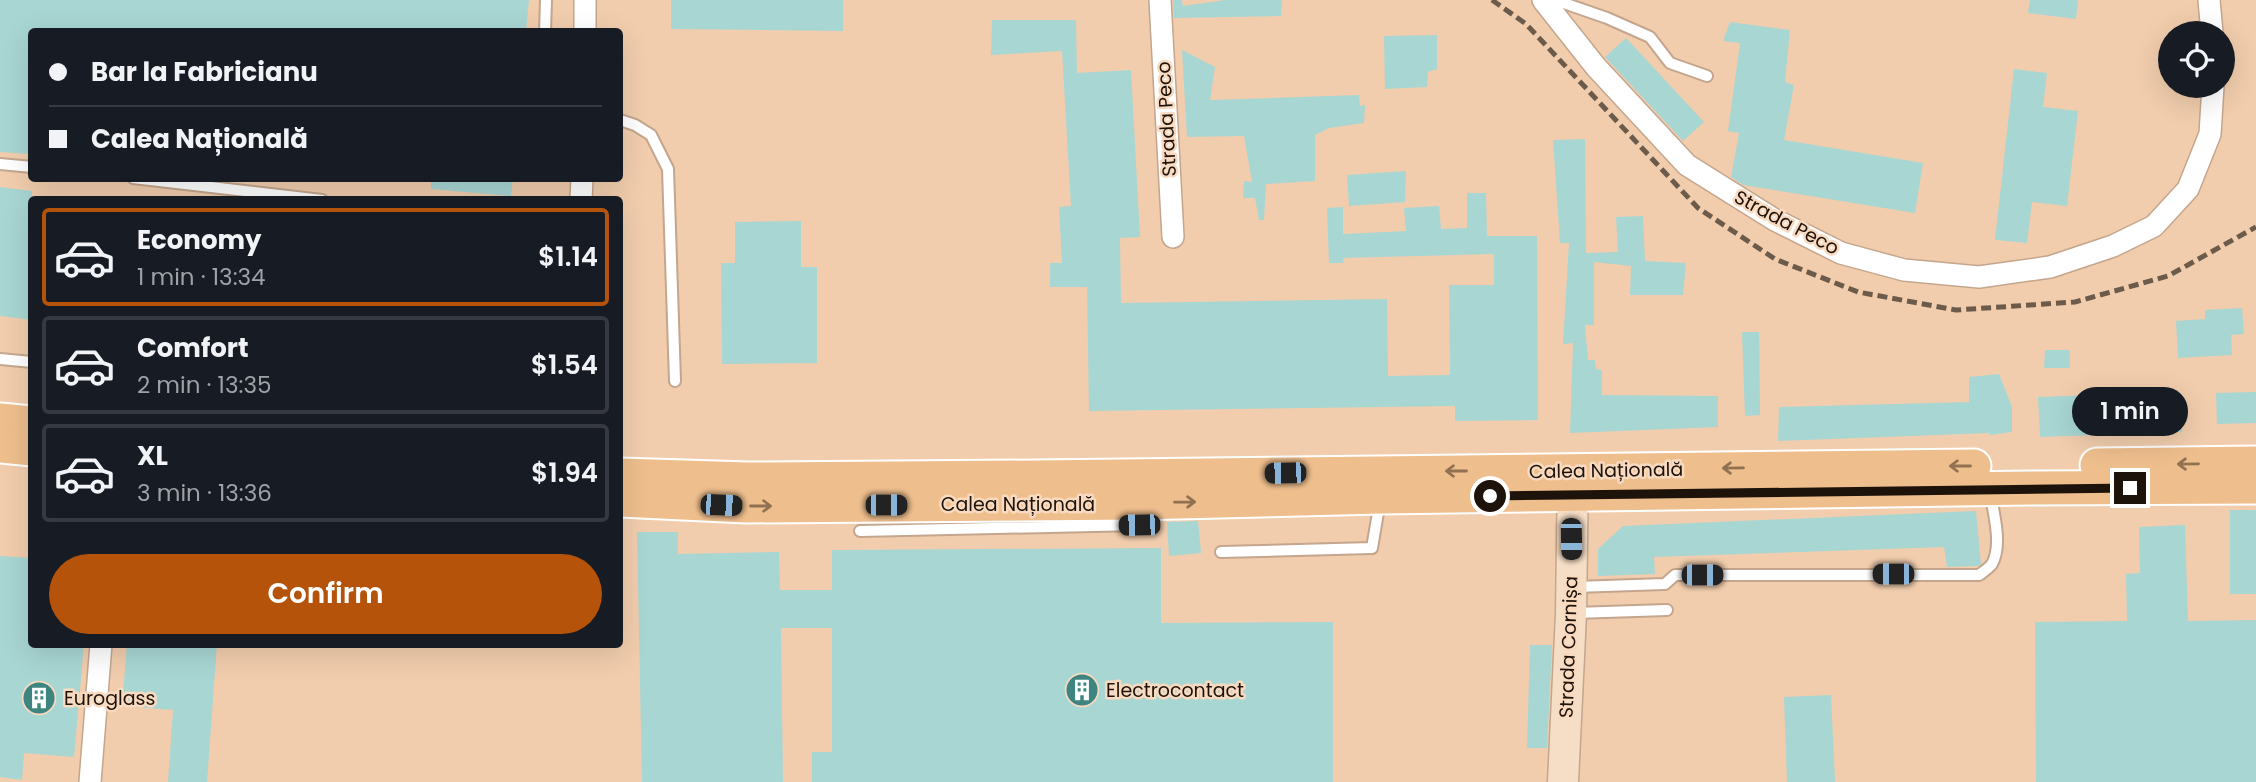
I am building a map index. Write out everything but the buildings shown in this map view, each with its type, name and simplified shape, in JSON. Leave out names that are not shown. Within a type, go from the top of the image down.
[{"type":"main road","points":[[0,420],[28,423]]},
{"type":"main road","points":[[0,446],[28,449]]},
{"type":"main road","name":"Calea Națională","points":[[623,500],[746,506],[1137,503],[1381,497],[1572,483],[2256,463]]},
{"type":"main road","name":"Calea Națională","points":[[623,475],[748,479],[1572,483],[1990,489],[2256,487]]},
{"type":"street","points":[[585,0],[585,28]]},
{"type":"street","name":"Strada Peco","points":[[1160,0],[1172,237]]},
{"type":"street","name":"Strada Peco","points":[[1543,0],[1595,67],[1687,165],[1774,220],[1842,253],[1904,270],[1979,277],[2050,267],[2113,246],[2154,226],[2188,189],[2210,134],[2212,98]]},
{"type":"street","points":[[2209,0],[2211,21]]},
{"type":"street","name":"Strada Cornișa","points":[[1563,782],[1571,600],[1572,483]]},
{"type":"street","points":[[90,782],[101,648]]},
{"type":"lane","points":[[545,28],[546,0]]},
{"type":"lane","points":[[1555,0],[1650,37],[1670,63],[1707,76]]},
{"type":"lane","points":[[623,121],[651,135],[668,169],[676,381]]},
{"type":"lane","points":[[0,164],[28,167]]},
{"type":"lane","points":[[167,182],[288,196]]},
{"type":"lane","points":[[0,359],[28,362]]},
{"type":"lane","points":[[1571,600],[1665,584],[1675,575],[1979,575],[1992,564],[1995,551],[1990,489]]},
{"type":"lane","points":[[1220,552],[1372,548],[1381,497]]},
{"type":"lane","points":[[860,531],[1139,525],[1141,518],[1137,503]]},
{"type":"lane","points":[[1571,600],[1667,610]]},
{"type":"shaded area","points":[[0,0],[2256,0],[2256,782],[0,782]]},
{"type":"railway","points":[[1492,0],[1526,24],[1698,208],[1775,259],[1858,292],[1956,310],[2075,302],[2168,276],[2256,227]]},
{"type":"place","name":"Electrocontact","points":[[1082,690]]},
{"type":"place","name":"Euroglass","points":[[39,698]]},
{"type":"route","points":[[1490,496],[2130,488]]}]
